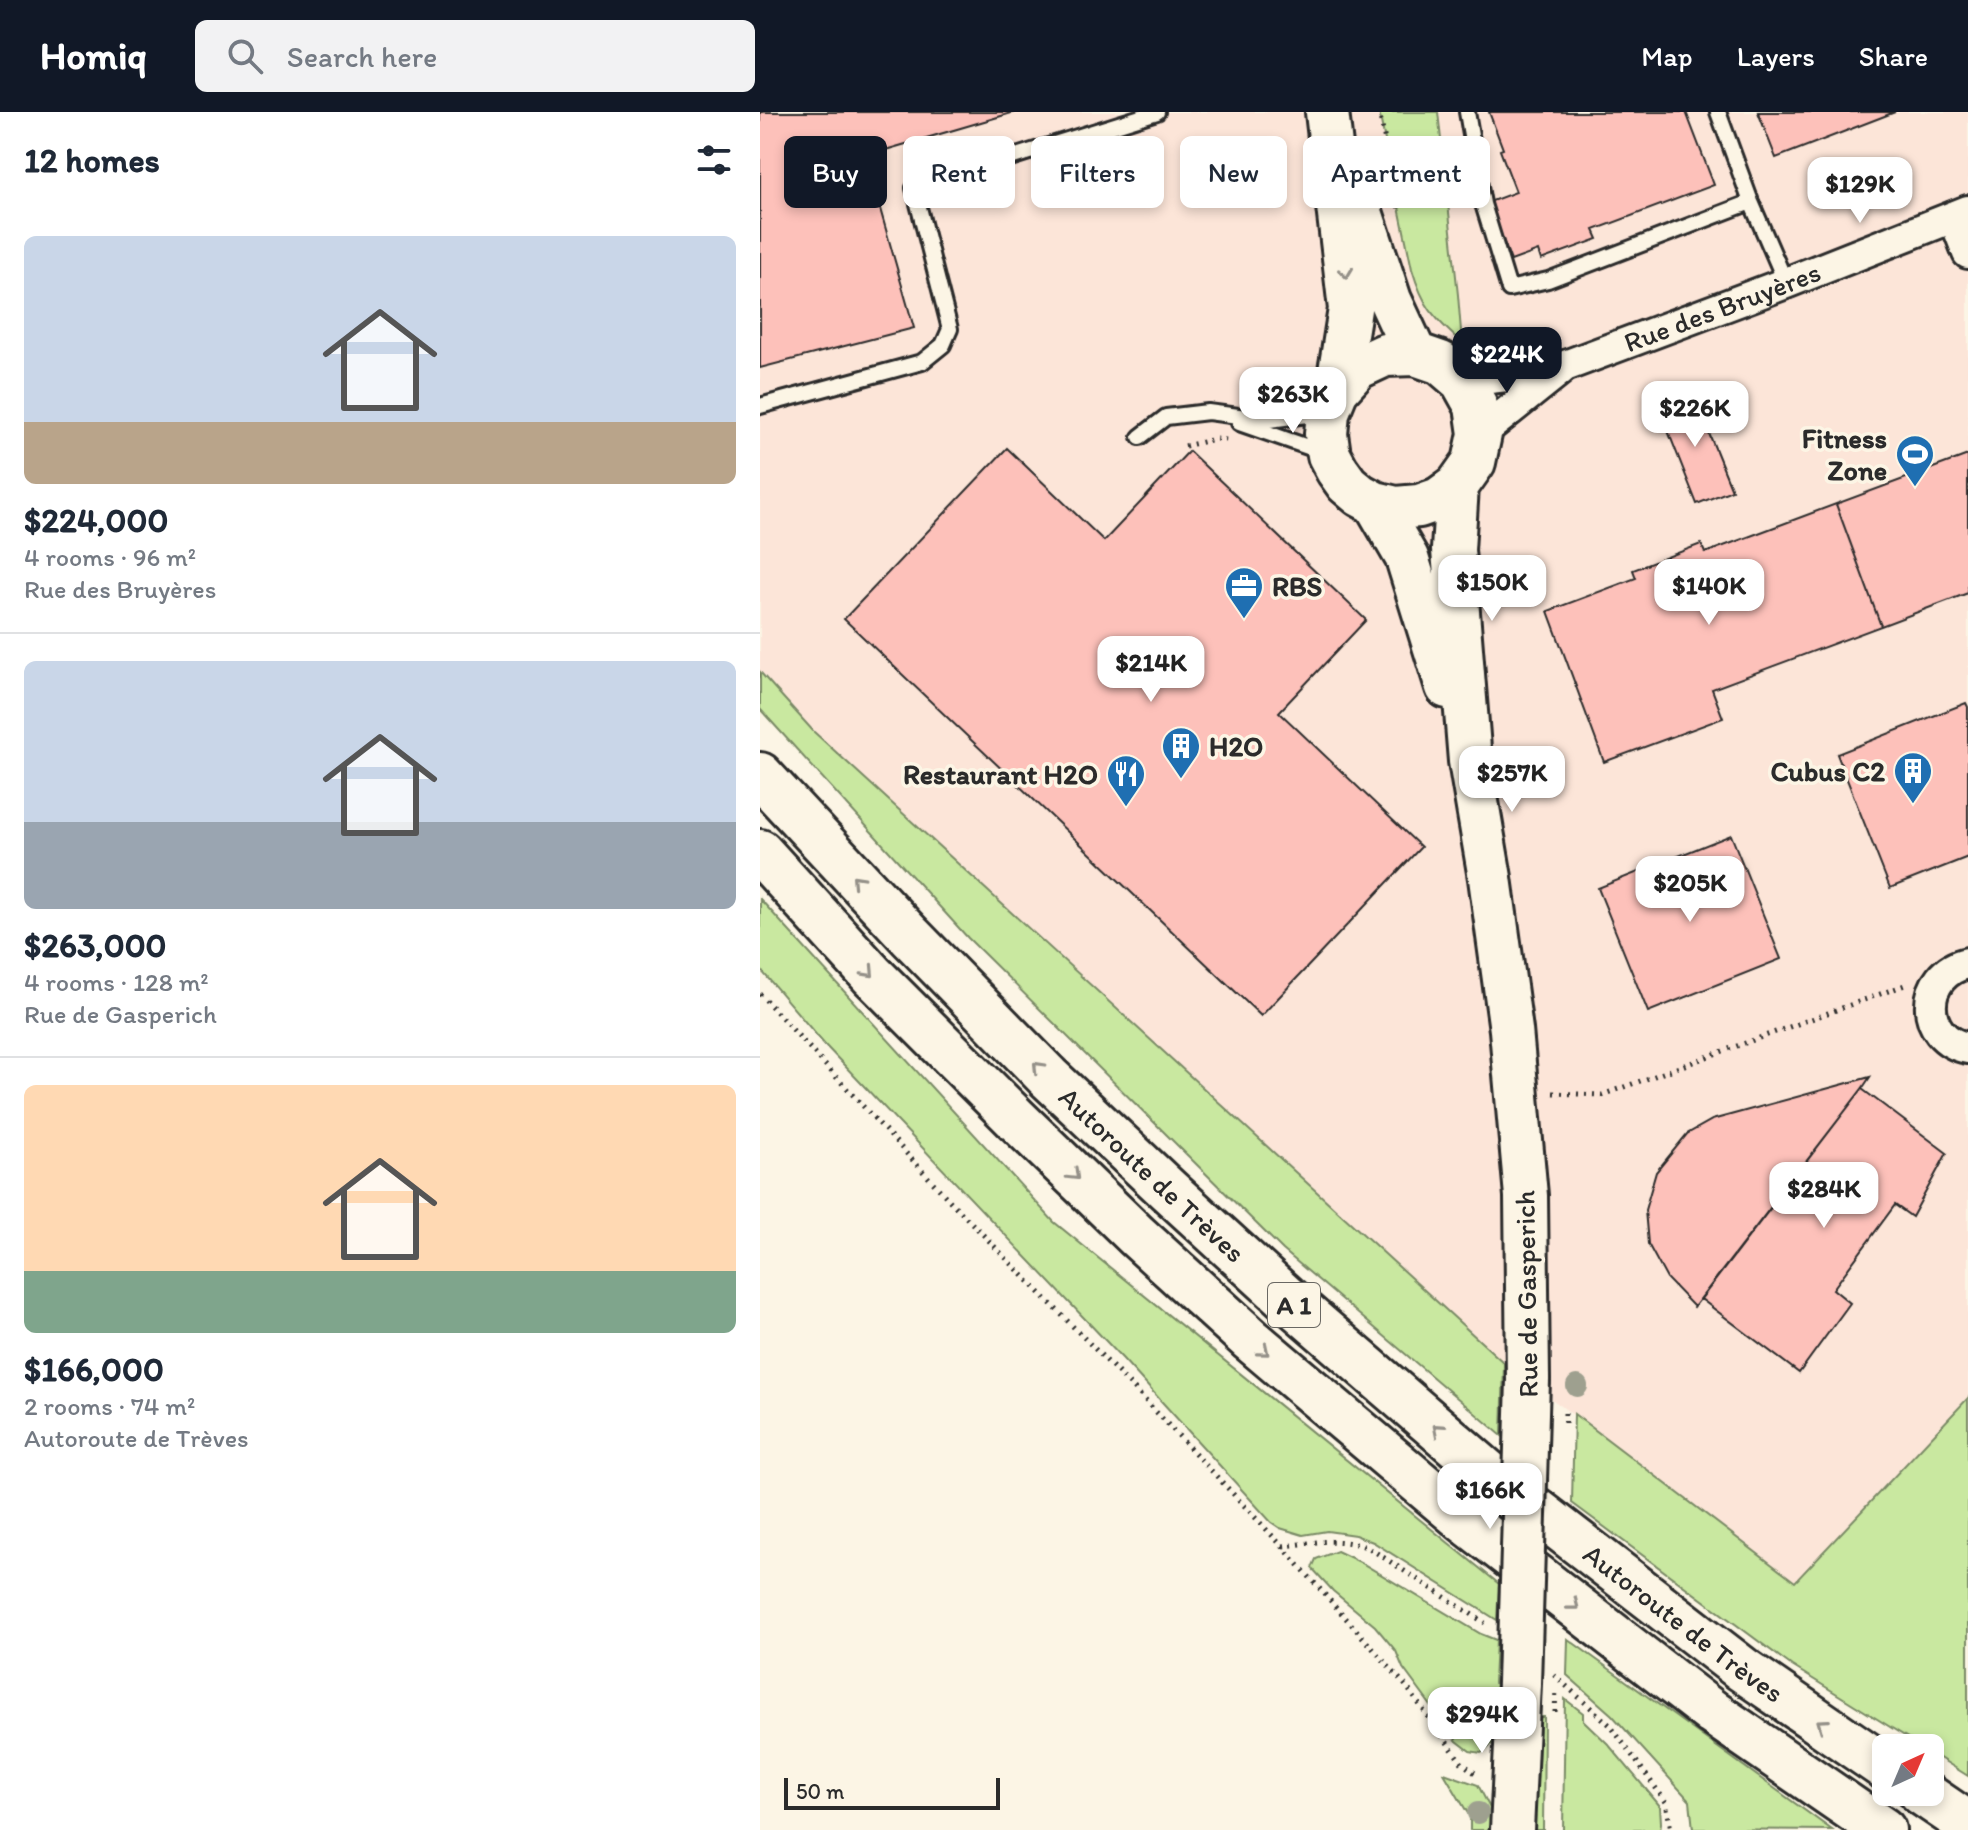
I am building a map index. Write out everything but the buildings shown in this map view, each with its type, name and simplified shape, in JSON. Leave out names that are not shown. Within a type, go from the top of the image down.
[{"type":"highway","name":"Autoroute de Trèves","points":[[760,775],[910,936],[1048,1077],[1286,1298],[1492,1476],[1742,1669],[1872,1758]]},
{"type":"highway","name":"Autoroute de Trèves","points":[[760,852],[872,975],[1015,1118],[1251,1340],[1489,1539],[1713,1713],[1883,1830]]},
{"type":"highway","points":[[1942,1806],[1968,1824]]},
{"type":"main road","points":[[1327,112],[1390,300],[1415,354]]},
{"type":"main road","points":[[1327,112],[1350,309],[1332,401],[1326,434],[1329,455],[1347,484],[1360,495],[1375,503],[1396,508],[1419,506],[1439,499],[1457,486],[1474,462],[1480,434],[1476,406],[1462,381],[1441,363],[1415,354],[1385,355],[1357,368],[1332,401]]},
{"type":"main road","name":"Rue de Gasperich","points":[[1457,486],[1453,550],[1470,761],[1511,1030],[1526,1196],[1528,1380],[1512,1816]]},
{"type":"main road","name":"Rue de Gasperich","points":[[1375,503],[1407,558],[1470,761]]},
{"type":"street","name":"Rue des Bruyères","points":[[1565,366],[1961,214]]},
{"type":"street","points":[[1961,214],[1968,253]]},
{"type":"street","points":[[1462,381],[1565,366]]},
{"type":"street","points":[[1480,434],[1565,366]]},
{"type":"street","points":[[1968,963],[1952,968],[1941,977],[1930,1000],[1931,1015],[1937,1029],[1947,1040],[1968,1048]]},
{"type":"lane","points":[[760,406],[922,362],[943,345],[950,329],[914,188],[1157,112]]},
{"type":"lane","points":[[1467,112],[1483,204],[1509,289],[1548,280],[1751,202]]},
{"type":"lane","points":[[1718,112],[1751,202],[1786,283]]},
{"type":"lane","points":[[1140,437],[1166,417],[1208,412],[1269,420],[1332,401]]},
{"type":"lane","points":[[1208,412],[1329,455]]},
{"type":"path","points":[[1379,112],[1400,212]]},
{"type":"path","points":[[1552,1079],[1553,1093],[1602,1095],[1922,979],[1941,977]]},
{"type":"path","points":[[760,994],[951,1202],[1155,1410],[1282,1546],[1406,1686],[1462,1763],[1512,1816]]},
{"type":"shaded area","points":[[760,112],[1968,112],[1968,1398],[1795,1582],[1504,1363],[814,732],[760,672]]},
{"type":"green space","points":[[1379,112],[1438,112],[1441,136],[1384,136]]},
{"type":"green space","points":[[1399,208],[1448,208],[1462,343],[1430,310],[1412,269]]},
{"type":"green space","points":[[760,672],[814,732],[1504,1363],[1502,1436],[1283,1250],[968,938],[760,709]]},
{"type":"green space","points":[[760,899],[1054,1222],[1499,1584],[1497,1620],[1373,1542],[1355,1535],[1327,1531],[1303,1535],[1271,1522],[1123,1359],[825,1045],[760,969]]},
{"type":"green space","points":[[1968,1398],[1968,1776],[1944,1761],[1944,1734],[1901,1734],[1792,1666],[1572,1503],[1574,1414],[1795,1582]]},
{"type":"green space","points":[[1337,1551],[1496,1640],[1494,1683],[1502,1685],[1497,1737],[1481,1753],[1470,1751],[1457,1741],[1403,1668],[1396,1651],[1375,1626],[1333,1591],[1312,1568],[1316,1559]]},
{"type":"green space","points":[[1568,1639],[1832,1830],[1693,1829],[1690,1801],[1612,1715],[1567,1675]]},
{"type":"green space","points":[[1565,1699],[1583,1713],[1583,1720],[1608,1744],[1660,1806],[1660,1830],[1563,1830]]},
{"type":"green space","points":[[1534,1717],[1544,1717],[1543,1830],[1531,1830]]},
{"type":"green space","points":[[1444,1773],[1478,1785],[1492,1812],[1492,1830],[1470,1830],[1470,1817]]},
{"type":"place","name":"Fitness Zone","points":[[1915,488]]},
{"type":"place","name":"RBS","points":[[1244,620]]},
{"type":"place","name":"H2O","points":[[1181,780]]},
{"type":"place","name":"Cubus C2","points":[[1913,805]]},
{"type":"place","name":"Restaurant H2O","points":[[1126,808]]}]
